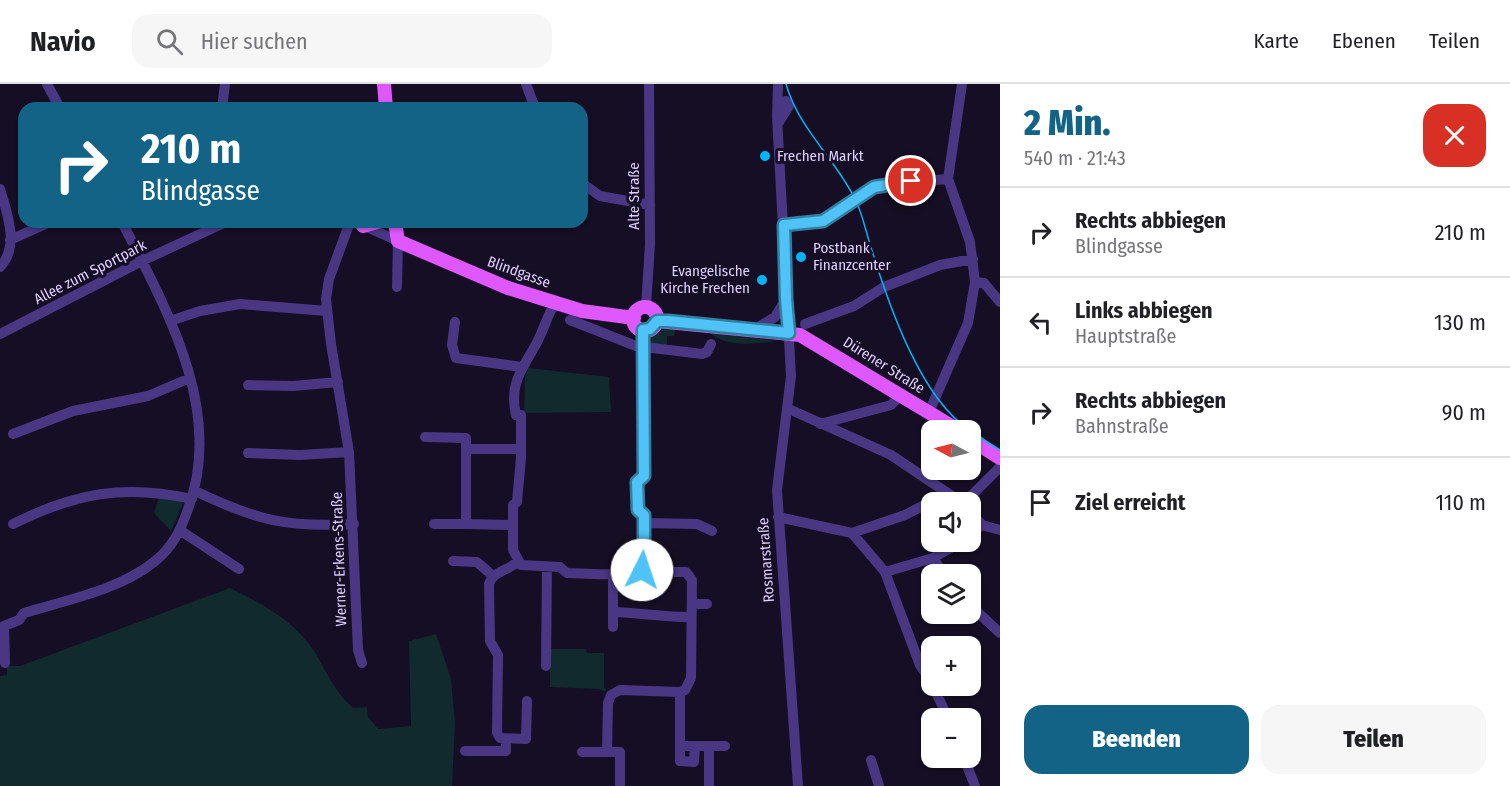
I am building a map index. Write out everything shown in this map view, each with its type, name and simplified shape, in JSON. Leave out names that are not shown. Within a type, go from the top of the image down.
[{"type":"main road","points":[[384,84],[386,102]]},
{"type":"main road","points":[[396,228],[398,241]]},
{"type":"main road","name":"Blindgasse","points":[[398,241],[508,288],[582,310],[634,318]]},
{"type":"main road","points":[[646,307],[655,313],[657,321],[650,329],[643,330],[635,324],[634,318],[638,310],[646,307]]},
{"type":"main road","points":[[657,321],[789,333]]},
{"type":"main road","name":"Dürener Straße","points":[[789,333],[812,340],[942,420]]},
{"type":"main road","points":[[981,446],[1000,458]]},
{"type":"street","points":[[47,84],[57,102]]},
{"type":"street","points":[[223,102],[225,84]]},
{"type":"street","points":[[526,84],[533,102]]},
{"type":"street","name":"Alte Straße","points":[[646,307],[650,205],[649,84]]},
{"type":"street","name":"Rosmarstraße","points":[[778,84],[779,102],[786,101],[789,106],[779,122],[789,333],[789,409],[777,477],[778,517],[798,786]]},
{"type":"street","points":[[929,412],[968,323],[975,282],[970,242],[948,179],[962,84]]},
{"type":"street","points":[[784,225],[823,221],[863,193],[883,184],[948,179]]},
{"type":"street","points":[[588,187],[600,196],[650,205]]},
{"type":"street","points":[[0,189],[10,240],[9,254],[0,267]]},
{"type":"street","points":[[10,240],[37,228]]},
{"type":"street","points":[[5,663],[4,626],[19,620],[24,613],[131,577],[164,554],[181,531],[194,495],[201,449],[197,408],[190,378],[170,321],[125,228]]},
{"type":"street","name":"Allee zum Sportpark","points":[[0,334],[142,261],[213,228]]},
{"type":"street","name":"Werner-Erkens-Straße","points":[[358,228],[329,279],[327,311],[349,452],[358,650],[362,663]]},
{"type":"street","points":[[371,228],[398,241],[397,287]]},
{"type":"street","points":[[806,324],[854,306],[884,287],[940,265],[973,259]]},
{"type":"street","points":[[975,282],[984,283],[1000,302]]},
{"type":"street","points":[[755,329],[776,317],[786,299]]},
{"type":"street","points":[[555,303],[535,346],[522,367],[514,389],[516,416],[521,416],[521,449],[517,502],[513,505],[513,550],[517,562],[526,567],[560,567],[567,573],[627,573],[640,568],[644,559],[644,515],[638,510],[637,482],[644,476],[643,330]]},
{"type":"street","points":[[170,321],[200,311],[240,304],[327,311]]},
{"type":"street","points":[[570,320],[642,346],[702,354],[707,352],[711,344]]},
{"type":"street","points":[[455,322],[452,345],[456,358],[522,367]]},
{"type":"street","points":[[13,434],[73,411],[148,396],[190,378]]},
{"type":"street","points":[[248,385],[293,386],[338,382]]},
{"type":"street","points":[[820,424],[891,405],[902,394]]},
{"type":"street","points":[[789,409],[803,413],[820,424],[891,455],[946,492]]},
{"type":"street","points":[[425,437],[466,438],[466,524]]},
{"type":"street","points":[[466,449],[521,449]]},
{"type":"street","points":[[248,453],[300,455],[349,452]]},
{"type":"street","points":[[974,492],[1000,467]]},
{"type":"street","points":[[13,524],[58,503],[112,492],[150,491],[194,495],[257,518],[311,526],[354,524]]},
{"type":"street","points":[[778,517],[852,533],[905,515],[921,507]]},
{"type":"street","points":[[644,523],[697,524],[712,531]]},
{"type":"street","points":[[434,524],[512,525]]},
{"type":"street","points":[[982,525],[1000,530]]},
{"type":"street","points":[[181,531],[239,569]]},
{"type":"street","points":[[852,533],[885,572],[921,667]]},
{"type":"street","points":[[885,572],[933,558],[944,552]]},
{"type":"street","points":[[933,558],[937,564]]},
{"type":"street","points":[[453,561],[477,562],[493,576]]},
{"type":"street","points":[[517,562],[508,570],[493,576],[489,584],[490,641],[498,655],[497,733],[500,738],[526,739],[527,701]]},
{"type":"street","points":[[546,666],[547,567]]},
{"type":"street","points":[[608,752],[608,703],[611,695],[620,690],[680,692],[685,690],[691,678],[690,617],[694,604],[692,580],[686,572],[646,572],[640,568]]},
{"type":"street","points":[[613,573],[613,627]]},
{"type":"street","points":[[694,604],[707,604]]},
{"type":"street","points":[[613,612],[648,613],[657,617],[690,617]]},
{"type":"street","points":[[981,615],[1000,633]]},
{"type":"street","points":[[680,692],[680,761],[694,762],[695,746]]},
{"type":"street","points":[[465,751],[507,751],[506,740]]},
{"type":"street","points":[[680,746],[725,746]]},
{"type":"street","points":[[709,786],[710,746]]},
{"type":"street","points":[[582,752],[620,752],[620,786]]},
{"type":"street","points":[[871,760],[878,786]]},
{"type":"street","points":[[968,768],[975,786]]},
{"type":"green space","points":[[664,329],[675,329],[674,336],[667,336],[667,347],[650,344],[650,338]]},
{"type":"green space","points":[[708,331],[776,341],[740,344],[722,340]]},
{"type":"green space","points":[[528,368],[609,377],[611,412],[524,413],[525,377]]},
{"type":"green space","points":[[160,494],[183,503],[171,531],[154,513]]},
{"type":"green space","points":[[230,588],[265,607],[297,631],[314,651],[341,695],[353,708],[367,707],[368,717],[378,729],[411,726],[409,641],[436,634],[451,679],[455,723],[452,786],[0,786],[0,676],[7,675],[7,666],[20,666]]},
{"type":"green space","points":[[550,649],[586,649],[587,653],[604,653],[604,687],[606,690],[604,692],[600,689],[550,687]]},
{"type":"tram line","points":[[786,84],[799,115],[846,182],[857,202],[896,319],[921,372],[936,396],[958,420]]},
{"type":"tram line","points":[[981,437],[987,442]]},
{"type":"tram line","points":[[981,438],[1000,450]]},
{"type":"place","name":"Frechen Markt","points":[[765,156]]},
{"type":"place","name":"Postbank Finanzcenter","points":[[801,257]]},
{"type":"place","name":"Evangelische Kirche Frechen","points":[[762,280]]},
{"type":"route","points":[[642,570],[640,568],[644,559],[644,515],[638,510],[637,482],[644,476],[643,330],[650,329],[657,321],[668,321],[789,333],[784,225],[823,221],[874,187],[893,182],[911,181]]}]
